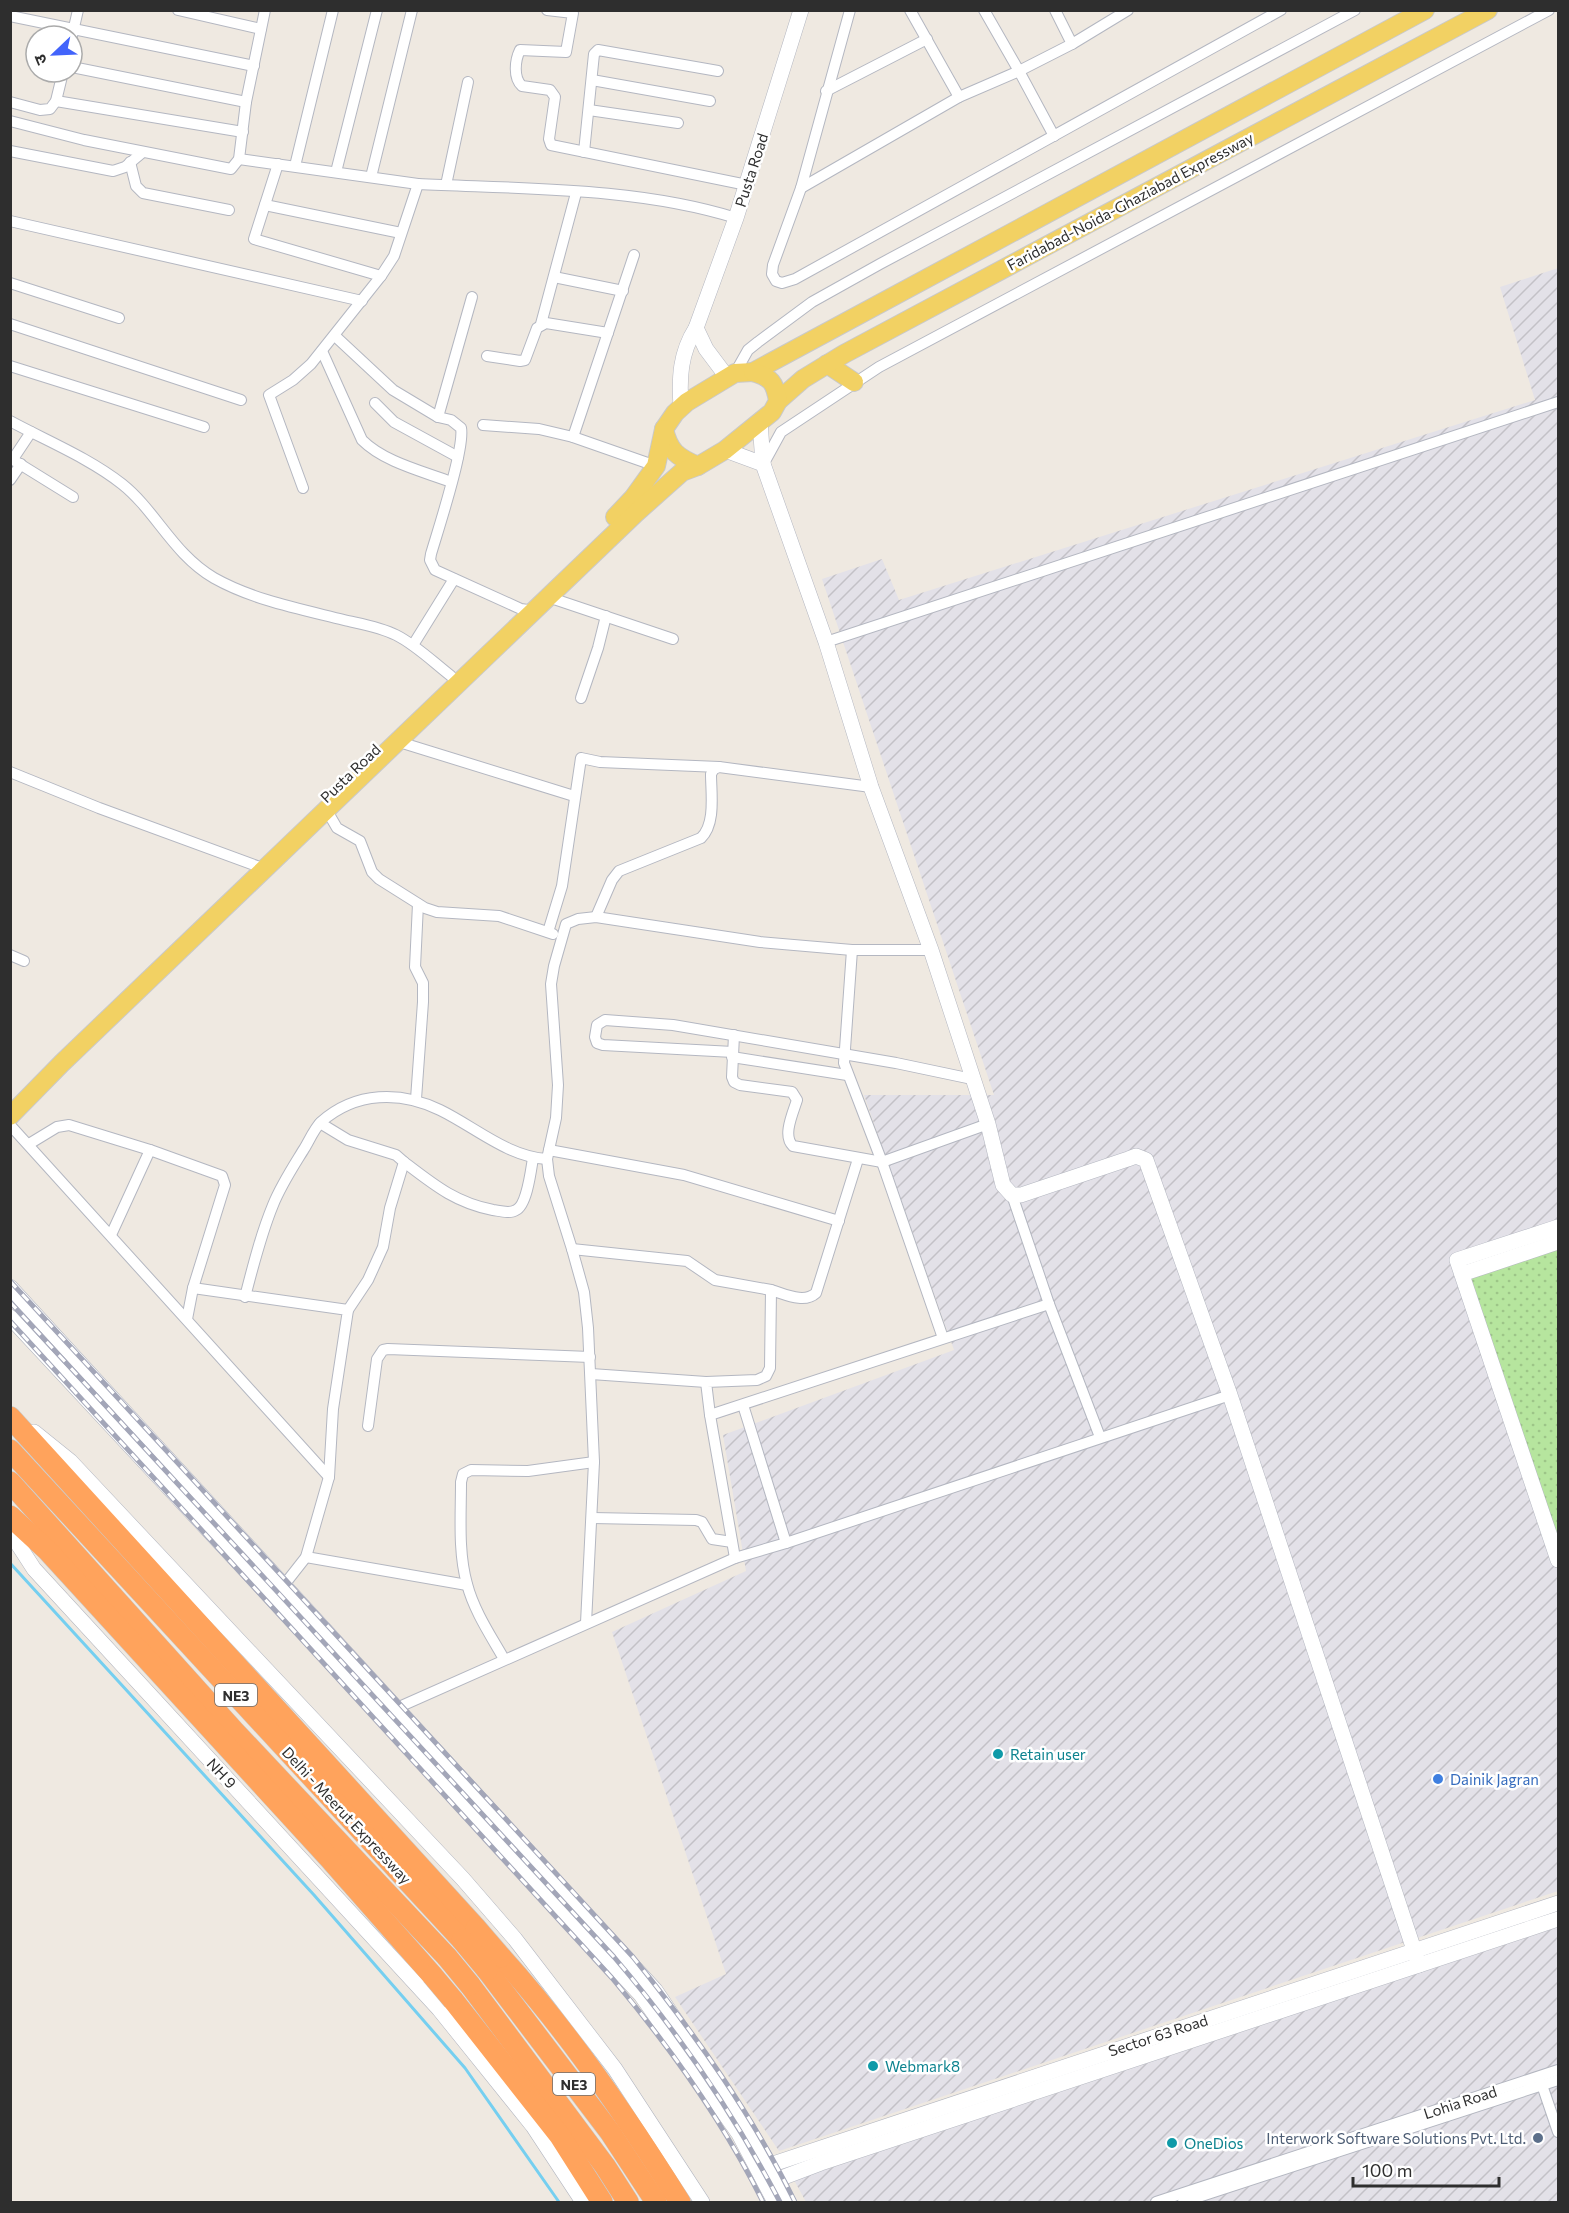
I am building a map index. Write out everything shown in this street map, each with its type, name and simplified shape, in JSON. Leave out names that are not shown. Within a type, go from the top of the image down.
[{"type":"highway","points":[[10,1415],[469,1934]]},
{"type":"highway","name":"Delhi - Meerut Expressway","points":[[10,1450],[494,1963],[656,2202]]},
{"type":"highway","name":"Delhi - Meerut Expressway","points":[[10,1482],[235,1732],[447,1957],[605,2166],[628,2202]]},
{"type":"highway","points":[[10,1516],[47,1550],[305,1831],[427,1983],[560,2136],[602,2202]]},
{"type":"highway","points":[[494,1963],[529,1988],[600,2082],[680,2202]]},
{"type":"main road","name":"Faridabad-Noida-Ghaziabad Expressway","points":[[664,429],[681,407],[738,374],[1425,10]]},
{"type":"main road","name":"Faridabad-Noida-Ghaziabad Expressway","points":[[653,498],[682,472],[698,466],[725,450],[772,412],[778,401],[803,379],[827,364],[1488,10]]},
{"type":"main road","points":[[827,364],[854,382]]},
{"type":"main road","points":[[738,374],[763,375],[775,386],[778,401]]},
{"type":"main road","points":[[664,429],[667,445],[682,459],[698,466]]},
{"type":"main road","name":"Pusta Road","points":[[10,1099],[260,867],[326,809],[527,610],[633,498],[656,466],[664,429]]},
{"type":"main road","name":"Pusta Road","points":[[10,1116],[451,676],[527,610],[548,597],[653,498]]},
{"type":"street","points":[[178,10],[261,29]]},
{"type":"street","points":[[10,121],[84,140],[226,169],[235,166],[239,159],[246,102],[265,10]]},
{"type":"street","points":[[295,166],[333,10]]},
{"type":"street","points":[[336,172],[376,10]]},
{"type":"street","points":[[370,177],[412,10]]},
{"type":"street","points":[[547,10],[573,13],[566,52],[520,50],[517,57],[517,78],[522,86],[550,90],[553,93],[555,97],[549,139],[551,145],[747,185]]},
{"type":"street","name":"Pusta Road","points":[[681,407],[679,379],[686,344],[696,328],[736,218],[801,10]]},
{"type":"street","points":[[850,10],[801,188],[773,265],[772,274],[776,281],[782,283],[795,279],[1054,136],[1264,14],[1281,10]]},
{"type":"street","points":[[910,10],[959,97]]},
{"type":"street","points":[[984,10],[1054,136]]},
{"type":"street","points":[[1055,10],[1072,44]]},
{"type":"street","points":[[801,188],[959,97],[1019,71],[1072,44],[1128,10]]},
{"type":"street","points":[[738,374],[748,350],[812,302],[1355,10]]},
{"type":"street","points":[[763,464],[781,432],[854,382],[1549,10]]},
{"type":"street","points":[[10,16],[39,24]]},
{"type":"street","points":[[84,35],[254,66]]},
{"type":"street","points":[[826,91],[927,39]]},
{"type":"street","points":[[584,152],[594,54],[602,50],[718,70]]},
{"type":"street","points":[[84,69],[246,102]]},
{"type":"street","points":[[592,80],[710,101]]},
{"type":"street","points":[[446,185],[468,82]]},
{"type":"street","points":[[10,102],[40,110],[50,109],[56,101],[60,84]]},
{"type":"street","points":[[56,101],[243,132]]},
{"type":"street","points":[[589,110],[678,123]]},
{"type":"street","points":[[10,151],[113,171],[119,170],[142,152]]},
{"type":"street","points":[[239,159],[418,184],[646,198],[698,206],[736,218]]},
{"type":"street","points":[[130,162],[136,186],[143,193],[229,210]]},
{"type":"street","points":[[278,164],[254,239],[381,276]]},
{"type":"street","points":[[303,488],[270,395],[299,375],[322,351],[381,276],[394,256],[418,184]]},
{"type":"street","points":[[487,356],[520,362],[525,360],[537,328],[541,324],[576,193]]},
{"type":"street","points":[[265,205],[401,233]]},
{"type":"street","points":[[10,221],[362,301]]},
{"type":"street","points":[[573,437],[634,255]]},
{"type":"street","points":[[554,277],[623,291]]},
{"type":"street","points":[[10,283],[119,318]]},
{"type":"street","points":[[438,417],[472,297]]},
{"type":"street","points":[[10,324],[241,400]]},
{"type":"street","points":[[541,324],[608,333]]},
{"type":"street","points":[[696,328],[706,349],[738,374]]},
{"type":"street","points":[[335,336],[393,390],[438,417],[451,420],[461,428],[458,457],[430,560],[435,570],[527,610]]},
{"type":"street","points":[[738,374],[758,342]]},
{"type":"street","points":[[322,351],[362,440],[381,454],[451,482]]},
{"type":"street","points":[[10,366],[204,428]]},
{"type":"street","points":[[826,642],[1558,402]]},
{"type":"street","points":[[375,403],[401,427],[458,457]]},
{"type":"street","points":[[10,421],[100,469],[123,484],[173,543],[213,577],[238,590],[268,600],[378,628],[396,635],[413,645],[451,676]]},
{"type":"street","points":[[760,421],[763,464],[826,642],[871,787],[931,950],[988,1124],[1004,1185],[1012,1195],[1049,1304],[1100,1437]]},
{"type":"street","points":[[483,425],[539,429],[573,437],[656,466]]},
{"type":"street","points":[[10,480],[15,460],[32,432]]},
{"type":"street","points":[[725,450],[763,464]]},
{"type":"street","points":[[15,460],[73,497]]},
{"type":"street","points":[[413,645],[454,579]]},
{"type":"street","points":[[548,597],[673,639]]},
{"type":"street","points":[[581,698],[606,616]]},
{"type":"street","points":[[396,741],[574,796]]},
{"type":"street","points":[[548,932],[562,886],[581,758],[600,762],[718,767],[871,787]]},
{"type":"street","points":[[596,916],[612,880],[619,871],[701,838],[706,833],[710,817],[711,774],[718,767]]},
{"type":"street","points":[[10,772],[99,808],[260,867]]},
{"type":"street","points":[[326,809],[337,828],[360,841],[372,872],[418,904],[436,912],[499,916],[562,937]]},
{"type":"street","points":[[416,1100],[423,1002],[423,983],[414,967],[418,904]]},
{"type":"street","points":[[586,1623],[594,1462],[590,1356],[584,1293],[549,1176],[548,1155],[556,1118],[558,1085],[551,984],[566,924],[571,920],[596,916],[760,942],[852,950],[931,950]]},
{"type":"street","points":[[852,950],[844,1054],[847,1075],[882,1162],[943,1338]]},
{"type":"street","points":[[10,956],[24,961]]},
{"type":"street","points":[[847,1075],[733,1054],[603,1045],[597,1043],[595,1037],[597,1025],[605,1020],[613,1020],[673,1025],[844,1054],[972,1079]]},
{"type":"street","points":[[734,1035],[732,1077],[734,1082],[740,1085],[792,1092],[796,1095],[797,1100],[788,1135],[789,1142],[794,1146],[882,1162],[988,1124]]},
{"type":"street","points":[[245,1297],[273,1205],[288,1175],[320,1123],[341,1108],[366,1099],[395,1096],[416,1100],[442,1111],[513,1151],[533,1158],[548,1155],[684,1175],[839,1221]]},
{"type":"street","points":[[320,1123],[348,1140],[396,1155],[442,1191],[474,1206],[505,1212],[516,1210],[523,1203],[533,1158]]},
{"type":"street","points":[[10,1125],[329,1477]]},
{"type":"street","points":[[29,1144],[57,1126],[69,1125],[219,1173],[225,1185],[187,1318]]},
{"type":"street","points":[[111,1235],[150,1150]]},
{"type":"street","points":[[1012,1195],[1029,1194],[1136,1156],[1146,1160],[1230,1395],[1416,1958]]},
{"type":"street","points":[[572,1249],[687,1261],[715,1280],[771,1290],[803,1299],[811,1298],[816,1293],[858,1159]]},
{"type":"street","points":[[273,1599],[306,1557],[329,1477],[333,1409],[348,1310],[368,1280],[383,1247],[390,1208],[404,1162]]},
{"type":"street","points":[[1460,1267],[1558,1227]]},
{"type":"street","points":[[1460,1267],[1558,1242]]},
{"type":"street","points":[[1460,1267],[1558,1560]]},
{"type":"street","points":[[10,1287],[654,1990],[746,2125],[771,2182],[775,2202]]},
{"type":"street","points":[[194,1288],[348,1310]]},
{"type":"street","points":[[591,1374],[706,1382],[758,1380],[766,1376],[770,1368],[771,1290]]},
{"type":"street","points":[[710,1416],[1049,1304]]},
{"type":"street","points":[[10,1317],[641,1995],[764,2167]]},
{"type":"street","points":[[368,1426],[377,1359],[383,1350],[590,1356]]},
{"type":"street","points":[[706,1382],[735,1558]]},
{"type":"street","points":[[381,1715],[735,1558],[786,1544],[1230,1395]]},
{"type":"street","points":[[743,1404],[786,1544]]},
{"type":"street","points":[[10,1415],[70,1461],[497,1917],[615,2069],[702,2202]]},
{"type":"street","points":[[504,1659],[467,1585],[461,1552],[463,1474],[471,1470],[528,1471],[594,1462]]},
{"type":"street","points":[[592,1518],[696,1520],[702,1522],[712,1539],[732,1542]]},
{"type":"street","name":"NH 9","points":[[10,1532],[34,1569],[427,1983]]},
{"type":"street","points":[[306,1557],[467,1585]]},
{"type":"street","name":"Sector 63 Road","points":[[764,2167],[819,2156],[1416,1958],[1558,1903]]},
{"type":"street","points":[[427,1983],[497,1917]]},
{"type":"street","name":"Sector 63 Road","points":[[1416,1958],[1558,1919]]},
{"type":"street","points":[[515,1939],[504,1946],[445,1999],[446,2004],[533,2126],[583,2202]]},
{"type":"street","name":"Lohia Road","points":[[1156,2202],[1558,2070]]},
{"type":"street","name":"Lohia Road","points":[[1183,2202],[1558,2080]]},
{"type":"street","points":[[1542,2085],[1558,2132]]},
{"type":"street","name":"Sector 63 Road","points":[[771,2182],[819,2156]]},
{"type":"street","points":[[771,2182],[788,2202]]},
{"type":"shaded area","points":[[1558,268],[1558,1891],[779,2151],[675,1997],[726,1974],[612,1632],[746,1571],[723,1435],[954,1350],[864,1095],[994,1095],[822,579],[882,559],[899,600],[1535,400],[1500,287]]},
{"type":"shaded area","points":[[1558,1927],[1558,2202],[806,2202],[794,2180]]},
{"type":"green space","points":[[1558,1230],[1558,1560],[1457,1260]]},
{"type":"waterway","points":[[10,1563],[314,1895],[465,2068],[559,2202]]},
{"type":"railway","points":[[10,1281],[633,1957],[721,2075],[760,2137],[795,2202]]},
{"type":"railway","points":[[10,1302],[614,1957],[661,2015],[704,2075],[744,2137],[780,2202]]},
{"type":"railway","points":[[10,1321],[612,1978],[675,2058],[713,2114],[763,2202]]},
{"type":"place","name":"Retain user","points":[[998,1754]]},
{"type":"place","name":"Dainik Jagran","points":[[1438,1779]]},
{"type":"place","name":"Webmark8","points":[[873,2066]]},
{"type":"place","name":"Interwork Software Solutions Pvt. Ltd.","points":[[1538,2138]]},
{"type":"place","name":"OneDios","points":[[1172,2143]]}]
